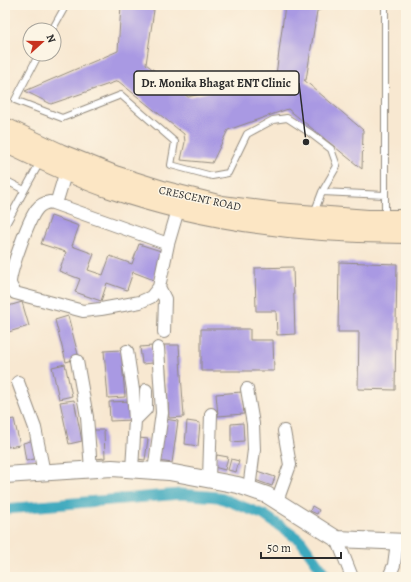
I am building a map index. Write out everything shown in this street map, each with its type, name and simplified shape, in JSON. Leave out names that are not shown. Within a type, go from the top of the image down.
[{"type":"main road","name":"CRESCENT ROAD","points":[[5,127],[66,171],[110,189],[181,202],[222,205],[277,212],[312,222],[368,234],[406,234]]},
{"type":"main road","name":"CRESCENT ROAD","points":[[5,142],[115,175],[181,202]]},
{"type":"main road","name":"CRESCENT ROAD","points":[[312,222],[406,219]]},
{"type":"street","points":[[56,204],[66,171]]},
{"type":"street","points":[[168,244],[50,202],[42,204],[36,210],[26,230],[10,284],[15,293],[83,311],[100,310],[140,302],[151,297],[159,287],[168,244],[181,202]]},
{"type":"street","points":[[159,287],[164,299],[164,332]]},
{"type":"street","points":[[154,471],[162,413],[158,348]]},
{"type":"street","points":[[127,350],[135,420],[132,469]]},
{"type":"street","points":[[77,361],[87,417],[90,469]]},
{"type":"street","points":[[18,382],[35,428],[44,473]]},
{"type":"street","points":[[248,389],[253,424],[254,450],[249,489]]},
{"type":"street","points":[[135,420],[146,409],[146,390]]},
{"type":"street","points":[[209,479],[211,414]]},
{"type":"street","points":[[277,501],[290,465],[284,431]]},
{"type":"street","points":[[5,475],[112,468],[169,472],[238,485],[267,495],[337,539],[401,542],[389,577]]},
{"type":"street","points":[[337,539],[352,577]]},
{"type":"lane","points":[[56,22],[66,5]]},
{"type":"lane","points":[[385,5],[385,219]]},
{"type":"lane","points":[[35,62],[15,100],[62,118],[121,95],[175,142],[172,165],[212,176],[228,172],[247,134],[273,120],[287,118],[331,149],[337,166],[322,192],[312,222]]},
{"type":"lane","points":[[5,226],[44,154]]},
{"type":"lane","points":[[5,180],[24,190]]},
{"type":"lane","points":[[322,192],[385,195]]},
{"type":"building","points":[[121,5],[154,10],[146,64],[188,97],[276,75],[285,5],[333,5],[317,11],[306,80],[304,80],[363,130],[362,169],[288,109],[228,130],[212,163],[181,160],[185,142],[184,134],[118,81],[51,104],[25,91],[118,51]]},
{"type":"building","points":[[51,216],[79,226],[72,246],[94,254],[88,270],[103,275],[110,256],[132,264],[139,244],[164,252],[154,280],[133,272],[127,290],[107,283],[101,301],[75,292],[80,279],[59,271],[66,252],[41,244]]},
{"type":"building","points":[[339,262],[397,264],[395,390],[358,389],[359,332],[338,332]]},
{"type":"building","points":[[293,267],[295,334],[277,335],[276,311],[256,311],[255,268]]},
{"type":"building","points":[[22,302],[29,326],[5,333],[5,307]]},
{"type":"building","points":[[68,316],[79,358],[66,362],[55,320]]},
{"type":"building","points":[[201,329],[250,329],[250,340],[273,340],[274,371],[201,371]]},
{"type":"building","points":[[164,345],[179,345],[184,417],[169,418]]},
{"type":"building","points":[[152,346],[153,363],[142,364],[140,347]]},
{"type":"building","points":[[121,350],[125,397],[108,398],[104,351]]},
{"type":"building","points":[[65,364],[72,396],[59,399],[52,367]]},
{"type":"building","points":[[242,392],[244,414],[218,416],[216,394]]},
{"type":"building","points":[[74,400],[82,441],[69,444],[60,402]]},
{"type":"building","points":[[131,401],[132,420],[110,421],[109,402]]},
{"type":"building","points":[[14,419],[20,445],[8,447],[5,435],[5,421]]},
{"type":"building","points":[[164,419],[178,421],[172,463],[158,461]]},
{"type":"building","points":[[187,421],[200,423],[198,446],[185,444]]},
{"type":"building","points":[[243,423],[244,441],[231,442],[231,424]]},
{"type":"building","points":[[93,430],[104,430],[105,458],[95,459]]},
{"type":"building","points":[[139,438],[148,439],[145,460],[137,459]]},
{"type":"building","points":[[34,440],[38,458],[26,461],[23,443]]},
{"type":"building","points":[[217,455],[228,457],[225,470],[214,467]]},
{"type":"building","points":[[231,459],[239,461],[236,472],[228,470]]},
{"type":"building","points":[[257,471],[275,477],[272,486],[255,480]]},
{"type":"building","points":[[312,506],[319,510],[317,514],[310,511]]},
{"type":"waterway","points":[[5,509],[180,494],[218,497],[264,515],[301,541],[327,577]]},
{"type":"place","name":"Dr. Monika Bhagat ENT Clinic","points":[[306,142]]}]
